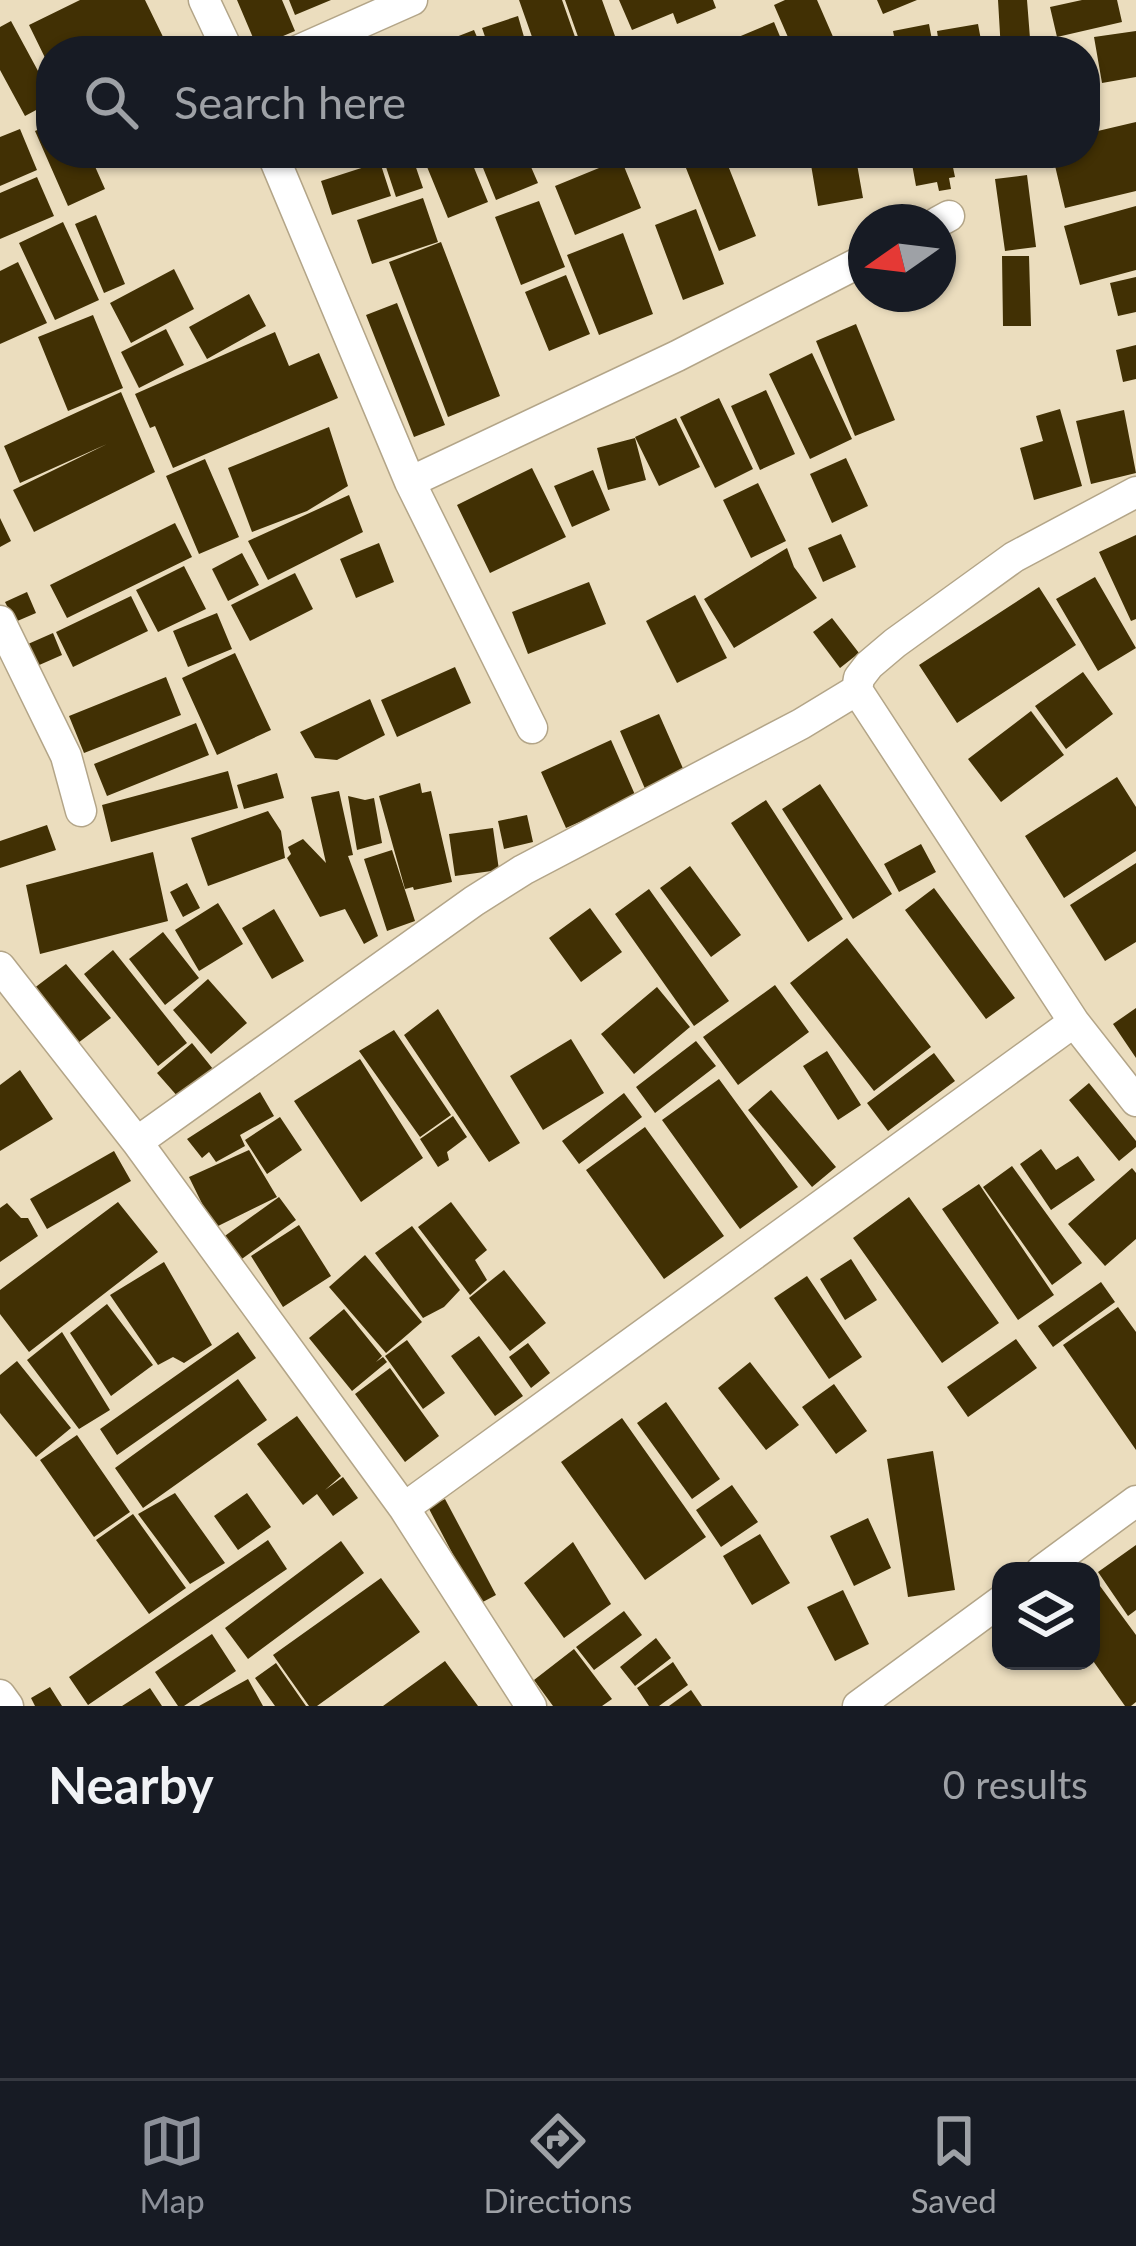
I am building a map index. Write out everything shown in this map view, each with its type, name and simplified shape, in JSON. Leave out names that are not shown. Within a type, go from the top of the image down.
[{"type":"street","points":[[204,0],[221,36]]},
{"type":"street","points":[[330,36],[412,0]]},
{"type":"street","points":[[278,168],[410,482],[532,728]]},
{"type":"street","points":[[410,482],[677,356],[848,268]]},
{"type":"street","points":[[137,1142],[474,901],[857,690],[869,665],[1014,557],[1136,492]]},
{"type":"street","points":[[0,621],[66,756],[81,811]]},
{"type":"street","points":[[857,690],[1074,1022],[1136,1101]]},
{"type":"street","points":[[0,967],[137,1142],[404,1508],[531,1706]]},
{"type":"street","points":[[404,1508],[1074,1022]]},
{"type":"street","points":[[1053,1562],[1136,1501]]},
{"type":"street","points":[[858,1706],[992,1607]]},
{"type":"street","points":[[0,1695],[8,1706]]},
{"type":"building","points":[[80,0],[145,0],[163,36],[36,39],[29,25]]},
{"type":"building","points":[[237,0],[282,0],[295,31],[252,36]]},
{"type":"building","points":[[289,0],[331,0],[295,15]]},
{"type":"building","points":[[519,0],[562,0],[575,36],[532,36]]},
{"type":"building","points":[[565,0],[602,0],[615,36],[578,36]]},
{"type":"building","points":[[619,0],[713,0],[716,8],[677,24],[673,13],[632,30]]},
{"type":"building","points":[[785,0],[817,0],[833,36],[787,36],[774,5]]},
{"type":"building","points":[[877,0],[917,0],[883,14]]},
{"type":"building","points":[[998,0],[1027,0],[1030,36],[1000,36]]},
{"type":"building","points":[[1082,0],[1117,0],[1122,22],[1057,36],[1050,7]]},
{"type":"building","points":[[518,16],[524,36],[485,36],[482,28]]},
{"type":"building","points":[[11,21],[36,67],[36,110],[25,116],[0,70],[0,27]]},
{"type":"building","points":[[774,22],[780,36],[741,36]]},
{"type":"building","points":[[929,24],[931,36],[894,36],[893,31]]},
{"type":"building","points":[[978,24],[980,36],[938,36],[937,31]]},
{"type":"building","points":[[1136,31],[1136,77],[1102,83],[1100,36]]},
{"type":"building","points":[[1136,122],[1136,191],[1065,208],[1056,168],[1100,168],[1100,130]]},
{"type":"building","points":[[20,129],[37,170],[0,186],[0,137]]},
{"type":"building","points":[[51,168],[96,168],[105,189],[68,206]]},
{"type":"building","points":[[361,168],[382,168],[391,196],[332,215],[321,181]]},
{"type":"building","points":[[386,168],[416,168],[423,188],[396,197]]},
{"type":"building","points":[[428,168],[474,168],[488,202],[448,218]]},
{"type":"building","points":[[483,168],[532,168],[538,183],[496,200]]},
{"type":"building","points":[[599,168],[625,168],[641,208],[575,235],[555,186]]},
{"type":"building","points":[[686,168],[729,168],[756,236],[719,251]]},
{"type":"building","points":[[812,168],[858,168],[863,198],[818,206]]},
{"type":"building","points":[[913,168],[953,168],[951,189],[939,191],[937,182],[916,186]]},
{"type":"building","points":[[1027,175],[1036,247],[1005,251],[995,179]]},
{"type":"building","points":[[37,177],[54,216],[0,239],[0,193]]},
{"type":"building","points":[[423,198],[438,242],[372,264],[357,220]]},
{"type":"building","points":[[539,201],[565,267],[521,285],[495,217]]},
{"type":"building","points":[[1136,206],[1136,270],[1080,285],[1064,226]]},
{"type":"building","points":[[696,209],[724,284],[683,300],[655,225]]},
{"type":"building","points":[[96,215],[125,284],[104,293],[75,224]]},
{"type":"building","points":[[63,222],[99,300],[55,320],[19,243]]},
{"type":"building","points":[[623,233],[653,314],[599,335],[567,255]]},
{"type":"building","points":[[441,242],[500,396],[448,417],[389,262]]},
{"type":"building","points":[[1002,256],[1029,256],[1031,326],[1003,326]]},
{"type":"building","points":[[18,262],[47,323],[0,344],[0,271]]},
{"type":"building","points":[[174,269],[194,309],[131,343],[110,303]]},
{"type":"building","points":[[566,275],[590,334],[549,351],[525,292]]},
{"type":"building","points":[[1136,277],[1136,312],[1118,316],[1110,283]]},
{"type":"building","points":[[249,294],[266,326],[207,359],[189,327]]},
{"type":"building","points":[[397,303],[445,425],[414,437],[366,315]]},
{"type":"building","points":[[93,315],[123,388],[68,411],[38,337]]},
{"type":"building","points":[[856,324],[895,420],[855,436],[816,341]]},
{"type":"building","points":[[166,329],[184,365],[139,388],[121,352]]},
{"type":"building","points":[[275,332],[289,366],[319,353],[338,398],[173,468],[135,394]]},
{"type":"building","points":[[1136,345],[1136,379],[1123,382],[1116,350]]},
{"type":"building","points":[[812,353],[852,439],[810,459],[769,374]]},
{"type":"building","points":[[766,390],[795,454],[760,470],[731,406]]},
{"type":"building","points":[[121,392],[155,472],[34,532],[13,490],[107,444],[20,483],[4,446]]},
{"type":"building","points":[[719,398],[753,469],[715,488],[680,417]]},
{"type":"building","points":[[1060,409],[1082,486],[1034,500],[1020,448],[1043,441],[1036,416]]},
{"type":"building","points":[[1124,410],[1136,473],[1091,484],[1076,421]]},
{"type":"building","points":[[676,418],[700,467],[659,486],[635,437]]},
{"type":"building","points":[[329,427],[348,486],[307,511],[252,532],[228,468]]},
{"type":"building","points":[[635,438],[646,480],[608,490],[597,448]]},
{"type":"building","points":[[846,458],[868,506],[832,523],[810,474]]},
{"type":"building","points":[[205,459],[239,537],[199,554],[166,476]]},
{"type":"building","points":[[532,468],[566,537],[490,573],[457,505]]},
{"type":"building","points":[[593,470],[610,510],[572,527],[554,486]]},
{"type":"building","points":[[758,483],[786,541],[751,558],[723,500]]},
{"type":"building","points":[[349,495],[363,532],[268,580],[248,541]]},
{"type":"building","points":[[0,518],[11,541],[0,547]]},
{"type":"building","points":[[175,523],[192,557],[67,618],[50,585]]},
{"type":"building","points":[[841,534],[856,567],[823,582],[808,548]]},
{"type":"building","points":[[1136,535],[1136,619],[1131,621],[1099,552]]},
{"type":"building","points":[[379,543],[394,582],[356,598],[340,559]]},
{"type":"building","points":[[787,548],[794,567],[817,598],[734,648],[704,599]]},
{"type":"building","points":[[242,553],[259,585],[228,601],[212,569]]},
{"type":"building","points":[[184,566],[206,609],[158,632],[136,590]]},
{"type":"building","points":[[295,573],[313,609],[250,641],[231,605]]},
{"type":"building","points":[[1095,577],[1136,648],[1098,671],[1056,599]]},
{"type":"building","points":[[589,582],[606,624],[528,654],[512,612]]},
{"type":"building","points":[[1039,587],[1076,645],[957,723],[919,665]]},
{"type":"building","points":[[27,592],[36,613],[15,622],[5,602]]},
{"type":"building","points":[[695,595],[727,658],[677,683],[646,621]]},
{"type":"building","points":[[131,596],[148,631],[73,667],[56,632]]},
{"type":"building","points":[[217,613],[232,649],[188,667],[173,631]]},
{"type":"building","points":[[832,618],[859,653],[840,668],[813,632]]},
{"type":"building","points":[[53,633],[62,655],[37,666],[28,644]]},
{"type":"building","points":[[235,653],[271,730],[217,755],[182,678]]},
{"type":"building","points":[[455,667],[471,703],[397,737],[381,700]]},
{"type":"building","points":[[1083,672],[1113,714],[1066,749],[1035,706]]},
{"type":"building","points":[[166,677],[181,715],[84,753],[69,716]]},
{"type":"building","points":[[370,699],[385,735],[337,760],[315,758],[300,732]]},
{"type":"building","points":[[1031,711],[1064,755],[1001,802],[968,759]]},
{"type":"building","points":[[659,714],[685,773],[646,791],[620,731]]},
{"type":"building","points":[[196,723],[209,755],[107,796],[94,764]]},
{"type":"building","points":[[611,740],[636,797],[566,828],[541,772]]},
{"type":"building","points":[[228,771],[238,808],[111,842],[102,805]]},
{"type":"building","points":[[277,773],[284,798],[244,809],[237,785]]},
{"type":"building","points":[[1117,777],[1136,807],[1136,851],[1064,898],[1025,836]]},
{"type":"building","points":[[420,783],[422,793],[431,791],[452,882],[414,890],[405,889],[379,796]]},
{"type":"building","points":[[820,784],[892,894],[853,919],[782,809]]},
{"type":"building","points":[[339,791],[353,855],[348,856],[378,936],[364,944],[345,909],[320,917],[287,858],[291,854],[288,847],[303,839],[326,863],[311,797]]},
{"type":"building","points":[[348,796],[374,798],[382,843],[357,850]]},
{"type":"building","points":[[766,800],[843,919],[808,942],[731,823]]},
{"type":"building","points":[[268,811],[281,831],[285,858],[208,886],[191,838]]},
{"type":"building","points":[[527,815],[533,842],[504,849],[498,821]]},
{"type":"building","points":[[47,825],[56,850],[0,868],[0,841]]},
{"type":"building","points":[[493,828],[499,870],[455,876],[449,834]]},
{"type":"building","points":[[921,844],[936,872],[899,892],[884,864]]},
{"type":"building","points":[[392,850],[415,921],[387,931],[364,859]]},
{"type":"building","points":[[153,852],[168,921],[40,954],[26,885]]},
{"type":"building","points":[[1136,863],[1136,942],[1105,961],[1070,905]]},
{"type":"building","points":[[690,866],[741,935],[711,957],[660,888]]},
{"type":"building","points":[[187,883],[200,908],[183,917],[170,892]]},
{"type":"building","points":[[934,888],[1015,998],[986,1019],[905,910]]},
{"type":"building","points":[[649,889],[729,1001],[694,1026],[615,914]]},
{"type":"building","points":[[218,903],[243,944],[199,971],[175,930]]},
{"type":"building","points":[[590,908],[622,952],[581,982],[549,938]]},
{"type":"building","points":[[274,909],[304,961],[272,979],[242,928]]},
{"type":"building","points":[[163,932],[199,978],[165,1005],[129,959]]},
{"type":"building","points":[[847,938],[931,1047],[874,1091],[790,983]]},
{"type":"building","points":[[113,950],[187,1043],[158,1066],[84,974]]},
{"type":"building","points":[[66,964],[111,1018],[78,1043],[33,989]]},
{"type":"building","points":[[208,979],[247,1023],[211,1054],[173,1010]]},
{"type":"building","points":[[775,985],[809,1032],[738,1085],[703,1037]]},
{"type":"building","points":[[657,987],[690,1027],[634,1074],[601,1034]]},
{"type":"building","points":[[1136,1008],[1136,1058],[1113,1024]]},
{"type":"building","points":[[438,1009],[520,1143],[489,1162],[404,1035]]},
{"type":"building","points":[[394,1030],[451,1115],[420,1137],[359,1051]]},
{"type":"building","points":[[571,1039],[604,1093],[543,1130],[510,1076]]},
{"type":"building","points":[[696,1041],[716,1066],[655,1113],[636,1087]]},
{"type":"building","points":[[192,1043],[213,1069],[179,1098],[157,1073]]},
{"type":"building","points":[[827,1051],[861,1105],[838,1120],[803,1066]]},
{"type":"building","points":[[934,1053],[955,1081],[888,1131],[867,1103]]},
{"type":"building","points":[[360,1059],[423,1158],[361,1202],[294,1101]]},
{"type":"building","points":[[20,1070],[53,1119],[0,1151],[0,1085]]},
{"type":"building","points":[[719,1079],[798,1187],[740,1229],[662,1120]]},
{"type":"building","points":[[1089,1083],[1136,1141],[1136,1147],[1119,1161],[1069,1100]]},
{"type":"building","points":[[771,1090],[836,1167],[812,1187],[748,1110]]},
{"type":"building","points":[[260,1092],[274,1116],[240,1135],[245,1146],[216,1162],[209,1152],[202,1158],[187,1139]]},
{"type":"building","points":[[624,1093],[642,1117],[579,1164],[562,1141]]},
{"type":"building","points":[[453,1116],[467,1137],[447,1152],[449,1160],[438,1167],[420,1139]]},
{"type":"building","points":[[280,1117],[302,1150],[267,1174],[245,1140]]},
{"type":"building","points":[[645,1127],[724,1236],[664,1279],[586,1170]]},
{"type":"building","points":[[1041,1149],[1056,1170],[1078,1156],[1095,1180],[1051,1210],[1020,1164]]},
{"type":"building","points":[[249,1150],[277,1197],[214,1228],[189,1177]]},
{"type":"building","points":[[114,1151],[131,1181],[47,1229],[30,1199]]},
{"type":"building","points":[[1012,1166],[1082,1263],[1052,1285],[983,1187]]},
{"type":"building","points":[[1132,1168],[1136,1173],[1136,1239],[1105,1266],[1068,1224]]},
{"type":"building","points":[[979,1184],[1054,1295],[1018,1320],[942,1209]]},
{"type":"building","points":[[279,1197],[296,1220],[239,1261],[222,1238]]},
{"type":"building","points":[[909,1197],[999,1323],[942,1363],[853,1238]]},
{"type":"building","points":[[118,1202],[158,1252],[29,1352],[0,1314],[0,1290]]},
{"type":"building","points":[[451,1202],[487,1250],[475,1260],[487,1280],[470,1295],[418,1227]]},
{"type":"building","points":[[7,1203],[21,1218],[28,1218],[38,1236],[0,1262],[0,1208]]},
{"type":"building","points":[[299,1225],[331,1276],[283,1307],[251,1256]]},
{"type":"building","points":[[412,1226],[460,1290],[444,1307],[423,1318],[375,1253]]},
{"type":"building","points":[[365,1255],[422,1322],[386,1353],[329,1287]]},
{"type":"building","points":[[851,1259],[877,1300],[845,1320],[820,1279]]},
{"type":"building","points":[[164,1262],[212,1345],[184,1363],[173,1357],[158,1365],[110,1295]]},
{"type":"building","points":[[504,1270],[546,1323],[510,1351],[469,1298]]},
{"type":"building","points":[[807,1276],[862,1357],[829,1379],[774,1298]]},
{"type":"building","points":[[1101,1282],[1115,1302],[1053,1347],[1038,1326]]},
{"type":"building","points":[[107,1304],[153,1365],[111,1396],[70,1333]]},
{"type":"building","points":[[1118,1307],[1136,1332],[1136,1450],[1063,1345]]},
{"type":"building","points":[[344,1309],[382,1356],[376,1362],[383,1357],[387,1362],[352,1391],[309,1338]]},
{"type":"building","points":[[62,1332],[110,1410],[79,1429],[27,1360]]},
{"type":"building","points":[[238,1332],[256,1358],[117,1455],[100,1429]]},
{"type":"building","points":[[479,1336],[523,1396],[495,1416],[451,1356]]},
{"type":"building","points":[[1016,1339],[1037,1368],[968,1417],[947,1387]]},
{"type":"building","points":[[407,1340],[445,1393],[423,1409],[385,1356]]},
{"type":"building","points":[[528,1343],[550,1373],[531,1388],[509,1357]]},
{"type":"building","points":[[17,1361],[71,1428],[36,1457],[0,1413],[0,1375]]},
{"type":"building","points":[[750,1362],[799,1425],[766,1450],[718,1388]]},
{"type":"building","points":[[390,1368],[439,1436],[405,1462],[355,1394]]},
{"type":"building","points":[[238,1379],[267,1420],[143,1508],[115,1468]]},
{"type":"building","points":[[834,1384],[867,1431],[836,1454],[802,1407]]},
{"type":"building","points":[[666,1402],[720,1479],[692,1499],[637,1423]]},
{"type":"building","points":[[297,1416],[341,1476],[325,1490],[343,1477],[358,1498],[333,1516],[317,1494],[303,1505],[257,1444]]},
{"type":"building","points":[[622,1418],[706,1537],[645,1580],[561,1462]]},
{"type":"building","points":[[77,1435],[130,1512],[94,1537],[40,1460]]},
{"type":"building","points":[[933,1451],[955,1590],[908,1597],[887,1459]]},
{"type":"building","points":[[732,1485],[758,1522],[721,1547],[696,1510]]},
{"type":"building","points":[[175,1493],[225,1563],[190,1584],[138,1514]]},
{"type":"building","points":[[247,1493],[271,1527],[238,1550],[214,1516]]},
{"type":"building","points":[[445,1499],[496,1595],[479,1604],[428,1507]]},
{"type":"building","points":[[133,1514],[186,1588],[149,1614],[96,1540]]},
{"type":"building","points":[[868,1518],[891,1568],[854,1586],[830,1536]]},
{"type":"building","points":[[760,1534],[790,1583],[752,1605],[723,1556]]},
{"type":"building","points":[[268,1540],[287,1569],[88,1705],[69,1677]]},
{"type":"building","points":[[341,1541],[364,1573],[248,1659],[225,1628]]},
{"type":"building","points":[[573,1542],[611,1604],[564,1638],[524,1583]]},
{"type":"building","points":[[1136,1545],[1136,1610],[1128,1616],[1100,1571]]},
{"type":"building","points":[[381,1578],[420,1632],[317,1706],[309,1706],[273,1655]]},
{"type":"building","points":[[1100,1586],[1136,1635],[1136,1702],[1125,1706],[1100,1670]]},
{"type":"building","points":[[843,1590],[869,1644],[835,1661],[807,1607]]},
{"type":"building","points":[[624,1611],[642,1635],[594,1670],[576,1647]]},
{"type":"building","points":[[212,1634],[236,1671],[178,1706],[155,1672]]},
{"type":"building","points":[[656,1638],[671,1658],[635,1686],[620,1667]]},
{"type":"building","points":[[574,1649],[612,1699],[602,1706],[553,1706],[534,1680]]},
{"type":"building","points":[[445,1661],[478,1706],[383,1706]]},
{"type":"building","points":[[673,1662],[688,1685],[659,1706],[649,1706],[637,1688]]},
{"type":"building","points":[[276,1663],[306,1706],[275,1706],[255,1678]]},
{"type":"building","points":[[248,1679],[263,1706],[199,1706]]},
{"type":"building","points":[[50,1687],[62,1706],[35,1706],[31,1698]]},
{"type":"building","points":[[150,1688],[162,1706],[122,1706]]},
{"type":"building","points":[[691,1690],[702,1706],[669,1706]]}]
